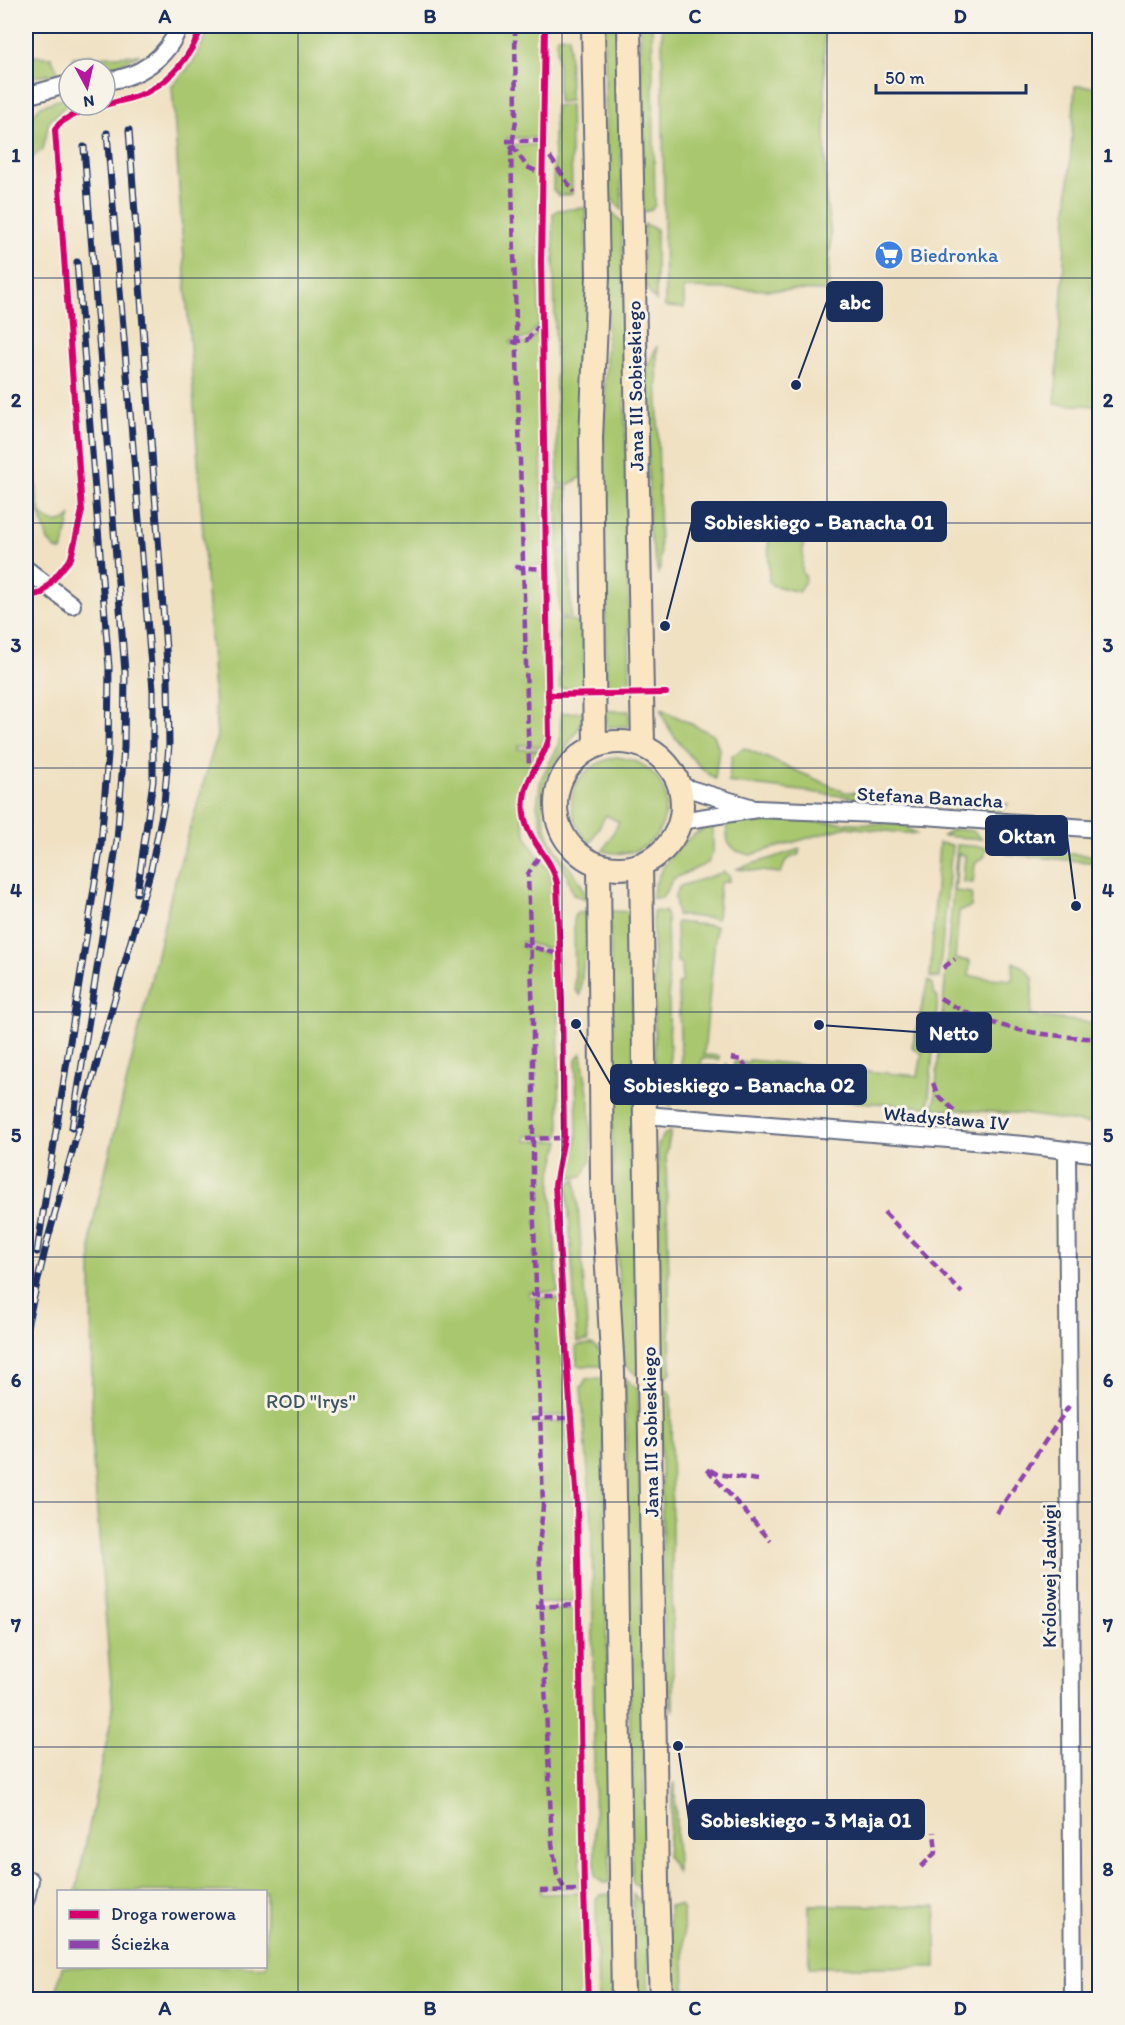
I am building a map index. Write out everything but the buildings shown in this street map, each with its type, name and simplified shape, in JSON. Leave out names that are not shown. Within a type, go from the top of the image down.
[{"type":"street","points":[[117,80],[149,66],[164,54],[178,26]]},
{"type":"street","name":"Jana III Sobieskiego","points":[[593,26],[598,276],[591,438],[596,746]]},
{"type":"street","name":"Jana III Sobieskiego","points":[[629,26],[643,746]]},
{"type":"street","points":[[26,96],[57,87]]},
{"type":"street","points":[[26,569],[72,605]]},
{"type":"street","points":[[611,741],[627,741],[643,746],[659,755],[672,769],[680,786],[683,803],[681,821],[667,848],[641,865],[627,868],[599,865],[584,857],[571,846],[562,832],[556,804],[561,780],[574,759],[596,746],[611,741]]},
{"type":"street","name":"Stefana Banacha","points":[[680,786],[757,809]]},
{"type":"street","name":"Stefana Banacha","points":[[681,821],[757,809],[926,816],[1100,830]]},
{"type":"street","name":"Jana III Sobieskiego","points":[[599,865],[602,1182],[614,1372],[623,2000]]},
{"type":"street","name":"Jana III Sobieskiego","points":[[641,865],[661,2000]]},
{"type":"street","name":"Władysława IV","points":[[645,1115],[1024,1145],[1100,1154]]},
{"type":"street","name":"Królowej Jadwigi","points":[[1067,1151],[1073,2000]]},
{"type":"street","points":[[26,1899],[30,1880]]},
{"type":"green space","name":"ROD \"Irys\"","points":[[211,26],[542,26],[539,138],[507,138],[507,145],[539,145],[539,324],[528,338],[511,341],[510,344],[528,343],[539,331],[543,566],[515,563],[515,569],[543,572],[547,734],[542,747],[519,745],[518,749],[540,750],[525,785],[522,798],[523,823],[532,847],[552,877],[556,904],[557,951],[522,942],[522,946],[557,957],[560,1136],[526,1136],[526,1141],[560,1141],[551,1176],[558,1292],[529,1292],[529,1297],[559,1298],[567,1416],[531,1416],[532,1422],[568,1422],[574,1504],[577,1601],[535,1604],[535,1610],[576,1609],[581,1887],[540,1889],[541,1894],[582,1893],[585,1999],[55,1999],[62,1968],[267,1968],[267,1890],[76,1890],[113,1710],[92,1448],[91,1231],[172,891],[217,736],[172,86],[192,64]]},
{"type":"green space","points":[[604,26],[618,26],[622,210],[607,195]]},
{"type":"green space","points":[[640,26],[652,26],[655,205],[651,210],[643,212]]},
{"type":"green space","points":[[662,26],[824,26],[826,200],[831,234],[828,291],[684,288],[684,308],[665,307]]},
{"type":"green space","points":[[569,36],[570,101],[558,102],[557,37]]},
{"type":"green space","points":[[140,55],[117,65],[117,57],[92,57]]},
{"type":"green space","points":[[26,56],[51,57],[57,73],[26,78]]},
{"type":"green space","points":[[1075,86],[1099,87],[1099,406],[1055,404]]},
{"type":"green space","points":[[57,100],[57,114],[49,122],[43,149],[26,162],[26,123],[41,106]]},
{"type":"green space","points":[[570,105],[572,194],[559,196],[553,190],[555,106]]},
{"type":"green space","points":[[586,208],[587,278],[581,478],[567,485],[558,485],[553,214],[558,210]]},
{"type":"green space","points":[[608,208],[622,222],[630,690],[606,690],[603,441],[609,277]]},
{"type":"green space","points":[[644,224],[656,229],[656,301],[650,294],[644,275]]},
{"type":"green space","points":[[657,346],[660,567],[658,573],[649,531],[647,368]]},
{"type":"green space","points":[[26,474],[36,474],[39,509],[42,515],[54,522],[59,522],[71,515],[62,551],[56,549],[48,541],[41,517],[26,491]]},
{"type":"green space","points":[[557,488],[567,488],[569,550],[558,551]]},
{"type":"green space","points":[[772,508],[805,509],[802,571],[806,578],[799,592],[772,585],[769,581],[768,512]]},
{"type":"green space","points":[[558,553],[569,553],[571,617],[560,617]]},
{"type":"green space","points":[[559,620],[572,620],[583,626],[585,690],[560,688]]},
{"type":"green space","points":[[661,709],[714,735],[719,749],[715,779],[683,748],[669,727]]},
{"type":"green space","points":[[606,711],[629,711],[629,726],[607,727]]},
{"type":"green space","points":[[584,712],[576,731],[549,775],[543,793],[543,811],[553,845],[578,879],[586,899],[573,895],[565,870],[544,835],[537,805],[541,779],[560,743],[561,713]]},
{"type":"green space","points":[[744,748],[845,792],[914,795],[905,804],[728,782],[732,756]]},
{"type":"green space","points":[[616,757],[641,764],[657,778],[665,795],[665,814],[658,832],[645,845],[627,853],[603,851],[619,822],[606,815],[590,843],[574,817],[572,804],[573,791],[588,770],[600,762]]},
{"type":"green space","points":[[937,798],[1008,804],[1001,811],[947,807]]},
{"type":"green space","points":[[775,820],[904,825],[916,834],[846,827],[750,855],[737,851],[728,843],[726,823]]},
{"type":"green space","points":[[713,825],[713,852],[708,863],[673,879],[662,898],[652,898],[659,875],[673,854],[692,836]]},
{"type":"green space","points":[[954,829],[973,831],[982,839],[943,836]]},
{"type":"green space","points":[[939,843],[952,845],[939,978],[930,977]]},
{"type":"green space","points":[[957,845],[986,847],[985,856],[975,864],[973,883],[963,882],[965,855],[958,854],[955,891],[972,893],[971,907],[959,911],[955,959],[970,961],[969,976],[1012,980],[1014,962],[1025,968],[1033,978],[1031,1016],[1095,1023],[1099,986],[1100,1092],[1096,1125],[1024,1114],[934,1108]]},
{"type":"green space","points":[[800,849],[800,854],[786,860],[781,873],[736,869]]},
{"type":"green space","points":[[1006,849],[1099,856],[1099,863],[1006,854]]},
{"type":"green space","points":[[724,872],[730,877],[729,881],[720,883],[717,919],[677,915],[675,895],[680,886]]},
{"type":"green space","points":[[610,911],[631,912],[638,1376],[624,1364],[613,1191]]},
{"type":"green space","points":[[653,911],[665,912],[667,918],[671,1105],[662,1099],[655,1083]]},
{"type":"green space","points":[[588,912],[580,995],[575,990],[574,916],[577,913]]},
{"type":"green space","points":[[676,922],[716,926],[704,1055],[719,1056],[719,1060],[702,1058],[701,1065],[725,1067],[727,1063],[726,1088],[721,1091],[684,1088],[682,1085],[678,983],[682,982],[681,963],[677,962]]},
{"type":"green space","points":[[928,981],[932,983],[933,991],[938,998],[928,1107],[732,1093],[734,1062],[748,1063],[749,1060],[918,1076],[922,1054],[912,1047]]},
{"type":"green space","points":[[581,1053],[590,1103],[591,1160],[582,1177],[569,1177],[577,1138],[576,1059]]},
{"type":"green space","points":[[671,1131],[666,1155],[671,1372],[663,1379],[660,1378],[658,1144],[665,1134]]},
{"type":"green space","points":[[576,1180],[588,1341],[577,1342],[567,1183]]},
{"type":"green space","points":[[592,1344],[602,1353],[602,1366],[577,1366],[576,1346]]},
{"type":"green space","points":[[603,1378],[610,1882],[603,1883],[595,1876],[592,1520],[581,1388],[586,1379]]},
{"type":"green space","points":[[625,1378],[638,1390],[646,1893],[632,1881]]},
{"type":"green space","points":[[660,1389],[668,1391],[671,1396],[673,1712],[664,1674]]},
{"type":"green space","points":[[675,1783],[677,1872],[667,1856]]},
{"type":"green space","points":[[611,1894],[612,1999],[598,1999],[596,1900],[600,1895]]},
{"type":"green space","points":[[633,1894],[646,1907],[649,1999],[634,1999]]},
{"type":"green space","points":[[680,1905],[683,1911],[685,1999],[671,1999],[669,1906]]},
{"type":"green space","points":[[809,1905],[936,1906],[936,1967],[809,1967]]},
{"type":"railway","points":[[26,1330],[47,1242],[151,869],[164,804],[169,745],[168,678],[129,130]]},
{"type":"railway","points":[[107,133],[153,690],[153,781],[137,893]]},
{"type":"railway","points":[[72,1128],[117,841],[124,747],[125,672],[84,147]]},
{"type":"railway","points":[[37,1252],[101,844],[108,754],[109,667],[77,262]]},
{"type":"marked path","points":[[515,26],[516,120],[511,152],[529,767]]},
{"type":"marked path","points":[[506,141],[539,141]]},
{"type":"marked path","points":[[512,145],[527,167],[538,172]]},
{"type":"marked path","points":[[550,157],[574,192]]},
{"type":"marked path","points":[[512,342],[527,340],[538,327]]},
{"type":"marked path","points":[[515,567],[543,569]]},
{"type":"marked path","points":[[538,858],[528,874],[533,1020],[533,1193],[543,1506],[539,1548],[552,1843],[557,1875],[565,1890]]},
{"type":"marked path","points":[[522,944],[555,953]]},
{"type":"marked path","points":[[943,968],[955,959]]},
{"type":"marked path","points":[[940,998],[979,1018],[1017,1029],[1056,1036],[1100,1039]]},
{"type":"marked path","points":[[731,1058],[741,1060],[766,1097]]},
{"type":"marked path","points":[[698,1092],[729,1077]]},
{"type":"marked path","points":[[933,1083],[938,1096],[956,1112]]},
{"type":"marked path","points":[[526,1139],[560,1138]]},
{"type":"marked path","points":[[884,1212],[962,1293]]},
{"type":"marked path","points":[[531,1295],[558,1295]]},
{"type":"marked path","points":[[997,1513],[1069,1406]]},
{"type":"marked path","points":[[531,1419],[566,1418]]},
{"type":"marked path","points":[[707,1469],[771,1541]]},
{"type":"marked path","points":[[710,1470],[717,1474],[758,1480]]},
{"type":"marked path","points":[[536,1607],[575,1605]]},
{"type":"marked path","points":[[921,1867],[936,1852],[934,1832]]},
{"type":"marked path","points":[[540,1891],[581,1890]]},
{"type":"cycle path","points":[[26,597],[42,593],[71,558],[82,511],[55,130],[70,117],[137,96],[166,80],[181,64],[202,26]]},
{"type":"cycle path","points":[[545,26],[541,262],[549,737],[527,785],[524,808],[529,832],[548,861],[557,883],[564,1138],[555,1185],[577,1504],[588,2000]]},
{"type":"cycle path","points":[[548,695],[666,693]]},
{"type":"place","name":"Biedronka","points":[[889,255]]},
{"type":"place","name":"abc","points":[[796,385]]},
{"type":"place","name":"Sobieskiego - Banacha 01","points":[[665,626]]},
{"type":"place","name":"Oktan","points":[[1076,906]]},
{"type":"place","name":"Sobieskiego - Banacha 02","points":[[576,1024]]},
{"type":"place","name":"Netto","points":[[819,1025]]},
{"type":"place","name":"Sobieskiego - 3 Maja 01","points":[[678,1746]]}]
